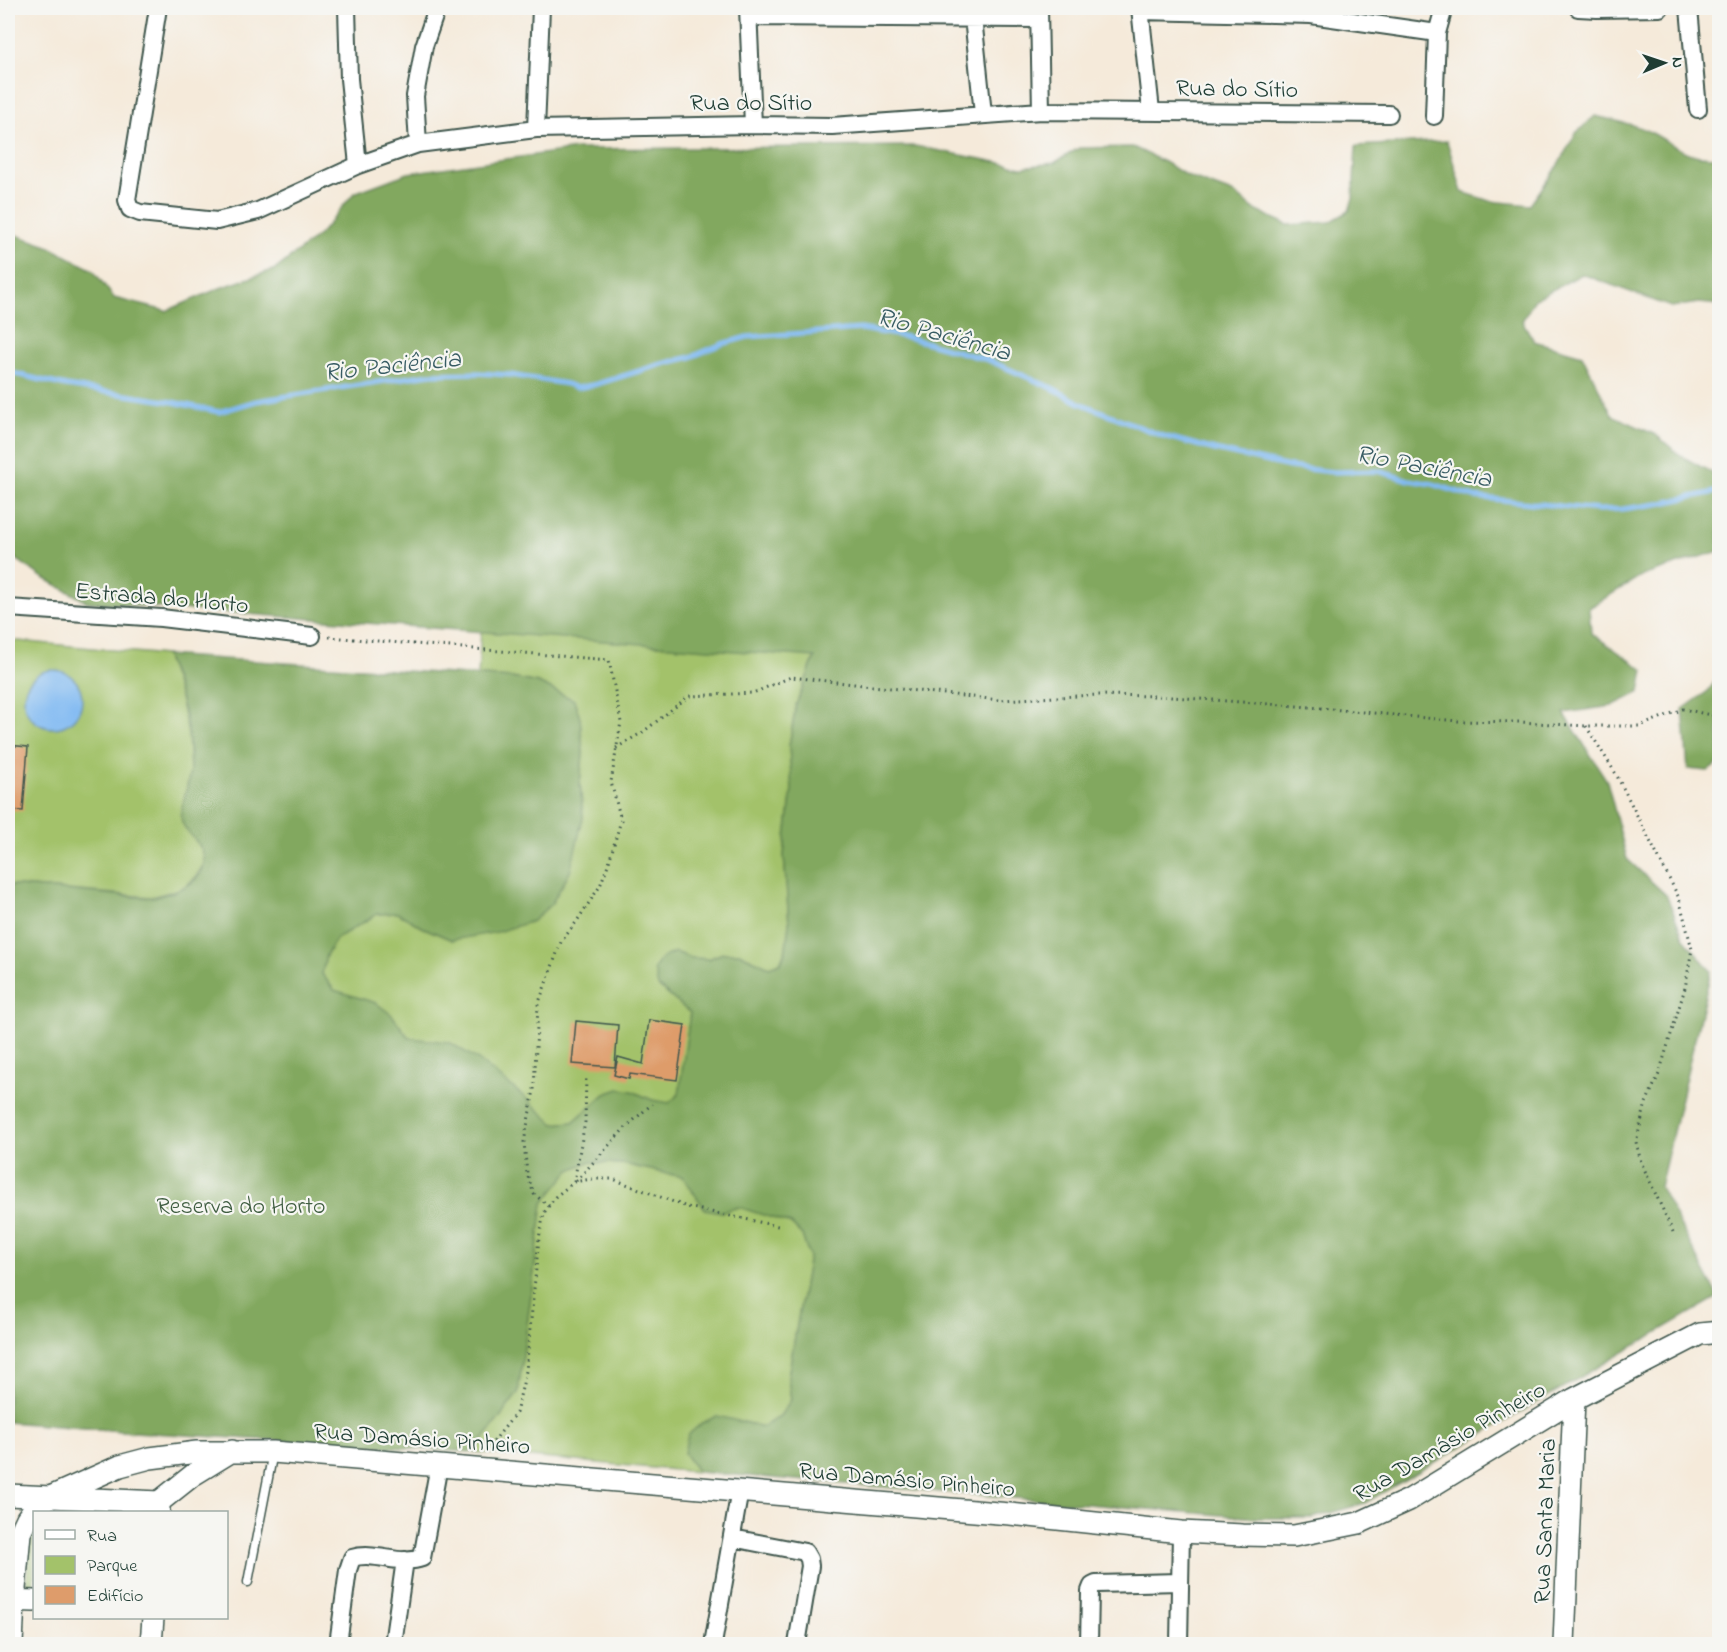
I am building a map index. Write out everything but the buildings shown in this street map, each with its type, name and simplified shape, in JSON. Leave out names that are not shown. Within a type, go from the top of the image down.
[{"type":"street","name":"Rua do Sítio","points":[[158,8],[127,200],[130,209],[140,213],[217,221],[258,211],[358,165],[418,144],[536,129],[753,125],[832,126],[1041,111],[1389,114]]},
{"type":"street","points":[[347,8],[349,79],[358,165]]},
{"type":"street","points":[[418,144],[415,96],[424,46],[437,8]]},
{"type":"street","points":[[536,129],[542,8]]},
{"type":"street","points":[[1434,116],[1437,33],[1444,8]]},
{"type":"street","points":[[1578,8],[1660,8]]},
{"type":"street","points":[[1689,8],[1698,110]]},
{"type":"street","points":[[1151,111],[1141,9],[1311,15],[1437,33]]},
{"type":"street","points":[[753,125],[748,12],[1039,13],[1041,111]]},
{"type":"street","points":[[972,14],[983,114]]},
{"type":"street","name":"Estrada do Horto","points":[[8,608],[161,618],[312,636]]},
{"type":"street","points":[[1710,1333],[1719,1320]]},
{"type":"street","name":"Rua Damásio Pinheiro","points":[[48,1498],[120,1467],[172,1453],[273,1452],[741,1490],[1181,1532],[1294,1536],[1359,1523],[1409,1500],[1574,1399],[1710,1333]]},
{"type":"street","name":"Rua Santa Maria","points":[[1564,1644],[1574,1399]]},
{"type":"street","points":[[8,1495],[159,1507],[186,1480],[232,1451]]},
{"type":"street","points":[[338,1644],[348,1570],[352,1558],[364,1555],[413,1561],[422,1558],[439,1465]]},
{"type":"street","points":[[713,1644],[741,1490]]},
{"type":"street","points":[[12,1644],[18,1600],[20,1533],[33,1510],[48,1498]]},
{"type":"street","points":[[1179,1644],[1181,1532]]},
{"type":"street","points":[[732,1538],[805,1552],[810,1566],[797,1644]]},
{"type":"street","points":[[393,1644],[405,1560]]},
{"type":"street","points":[[1089,1644],[1092,1586],[1096,1584],[1180,1582]]},
{"type":"street","points":[[151,1644],[153,1619]]},
{"type":"lane","points":[[249,1581],[273,1452]]},
{"type":"path","points":[[312,636],[609,660],[621,722],[611,782],[621,820],[600,885],[561,942],[538,1005],[534,1090],[524,1142],[527,1174],[534,1194],[549,1206]]},
{"type":"path","points":[[616,748],[643,732],[689,696],[753,693],[791,677],[999,700],[1097,695],[1158,696],[1320,708],[1458,722],[1640,726],[1683,709],[1719,717]]},
{"type":"path","points":[[1586,726],[1616,774],[1673,887],[1692,949],[1685,988],[1659,1074],[1646,1103],[1636,1142],[1641,1161],[1673,1232]]},
{"type":"path","points":[[574,1182],[585,1122],[586,1076]]},
{"type":"path","points":[[470,1467],[495,1442],[516,1413],[526,1371],[539,1238],[544,1213],[555,1197],[574,1182],[625,1128],[652,1104]]},
{"type":"path","points":[[574,1182],[614,1179],[687,1207],[778,1226]]},
{"type":"green space","name":"Reserva do Horto","points":[[1595,116],[1640,128],[1697,156],[1719,156],[1719,305],[1699,303],[1671,307],[1582,274],[1535,299],[1522,321],[1534,341],[1582,355],[1612,415],[1656,435],[1681,456],[1711,472],[1719,483],[1719,551],[1639,577],[1589,608],[1591,633],[1644,670],[1640,692],[1612,706],[1564,713],[1607,781],[1627,859],[1667,896],[1683,937],[1711,971],[1660,1187],[1718,1297],[1365,1503],[1313,1518],[1257,1518],[698,1472],[684,1453],[688,1435],[702,1423],[717,1416],[763,1427],[780,1416],[791,1400],[788,1377],[809,1256],[802,1235],[791,1224],[739,1207],[721,1212],[705,1209],[683,1177],[623,1164],[589,1162],[570,1170],[543,1203],[518,1393],[474,1452],[134,1432],[8,1422],[8,885],[153,897],[168,894],[197,878],[204,864],[204,857],[202,850],[185,828],[181,816],[190,771],[187,726],[176,683],[165,655],[512,678],[538,683],[574,700],[580,718],[583,753],[580,783],[583,818],[570,872],[552,903],[533,921],[497,932],[452,940],[398,913],[377,914],[337,938],[326,955],[322,974],[334,990],[376,1003],[392,1015],[409,1038],[449,1042],[477,1059],[554,1124],[573,1122],[605,1094],[619,1089],[669,1103],[679,1094],[690,1013],[658,986],[654,969],[662,958],[675,952],[691,958],[708,959],[723,953],[739,953],[769,967],[781,963],[786,948],[789,923],[784,855],[792,789],[789,746],[796,705],[815,657],[87,602],[42,577],[8,553],[8,232],[48,246],[93,270],[114,298],[166,311],[220,288],[276,269],[320,234],[354,193],[408,173],[576,149],[915,146],[1022,167],[1054,163],[1079,148],[1133,147],[1189,177],[1235,194],[1257,211],[1288,225],[1330,222],[1349,211],[1353,198],[1356,146],[1447,141],[1462,192],[1490,201],[1530,205],[1556,168],[1576,133]]},
{"type":"green space","points":[[481,631],[815,656],[796,705],[789,746],[792,789],[784,855],[789,923],[786,948],[780,963],[769,967],[739,953],[723,953],[708,959],[691,958],[675,952],[658,986],[690,1013],[680,1094],[669,1103],[652,1100],[632,1091],[605,1094],[573,1122],[553,1124],[499,1080],[442,1049],[409,1038],[392,1015],[334,990],[322,974],[326,955],[337,938],[377,914],[398,913],[452,940],[583,818],[580,783],[583,753],[580,718],[574,700],[538,683],[512,678],[478,676]]},
{"type":"green space","points":[[8,640],[165,655],[179,694],[188,733],[190,771],[183,807],[195,838],[203,851],[204,864],[195,878],[181,889],[151,897],[8,885]]},
{"type":"green space","points":[[1719,676],[1719,763],[1708,771],[1688,769],[1683,709],[1708,691]]},
{"type":"green space","points":[[589,1162],[623,1164],[683,1177],[692,1192],[721,1212],[739,1207],[791,1224],[802,1235],[809,1256],[788,1377],[791,1400],[780,1416],[763,1427],[740,1421],[684,1453],[698,1472],[474,1452],[518,1393],[543,1203],[570,1170]]},
{"type":"green space","points":[[33,1529],[33,1591],[26,1584],[30,1537]]},
{"type":"water","points":[[53,670],[69,675],[77,683],[82,699],[77,715],[69,723],[53,728],[37,723],[29,715],[24,699],[29,683],[37,675]]},
{"type":"waterway","name":"Rio Paciência","points":[[8,372],[66,386],[173,402],[219,412],[256,401],[430,374],[510,375],[567,384],[577,388],[691,357],[722,344],[747,337],[861,329],[907,337],[988,360],[1080,403],[1160,435],[1290,467],[1333,472],[1378,471],[1433,484],[1474,497],[1599,510],[1657,504],[1720,491]]}]
